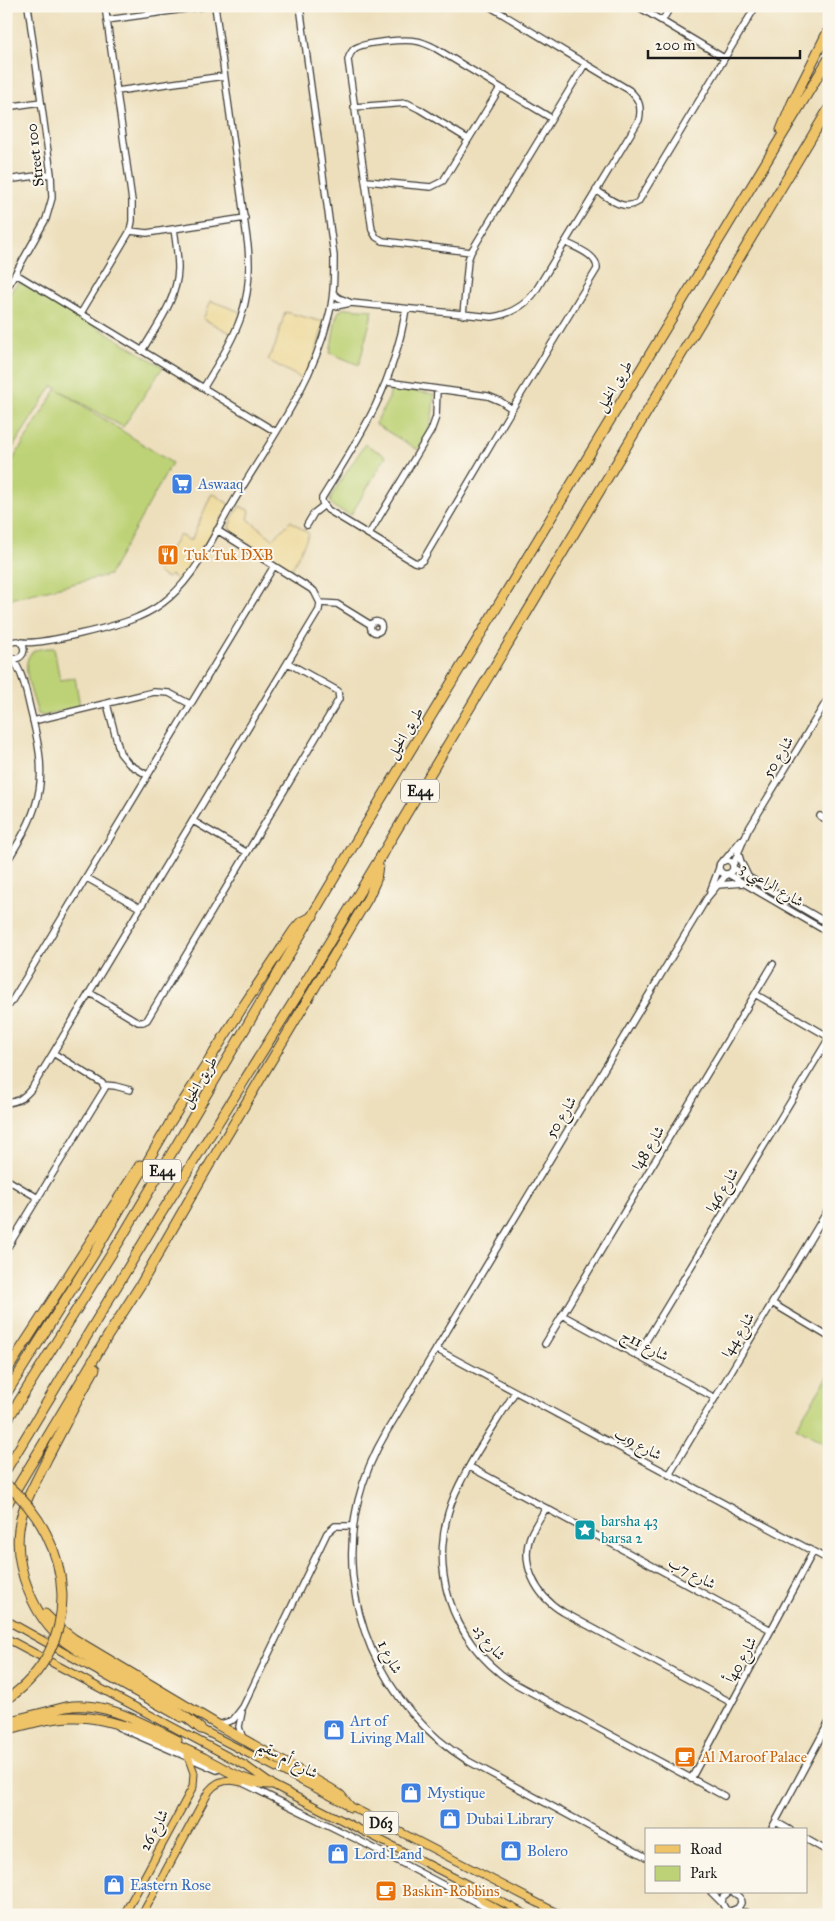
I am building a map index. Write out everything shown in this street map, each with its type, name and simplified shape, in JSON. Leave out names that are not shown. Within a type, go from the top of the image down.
[{"type":"highway","points":[[777,145],[787,113],[829,29]]},
{"type":"highway","name":"طريق الخيل","points":[[6,1422],[132,1220],[587,458],[829,58]]},
{"type":"highway","name":"E44","points":[[6,1470],[379,860],[829,108]]},
{"type":"highway","points":[[6,1506],[141,1284],[208,1167],[368,898],[376,880],[379,860]]},
{"type":"highway","points":[[6,1394],[39,1343],[154,1150],[242,1008],[300,923],[313,916]]},
{"type":"highway","points":[[6,1372],[139,1166],[154,1150]]},
{"type":"highway","points":[[109,1334],[105,1352],[67,1420],[32,1489],[23,1512],[18,1548],[20,1567],[42,1619],[58,1636],[176,1709],[201,1729]]},
{"type":"highway","points":[[6,1484],[27,1504],[48,1534],[60,1571],[62,1600],[58,1627],[46,1656],[28,1681],[6,1700]]},
{"type":"highway","points":[[29,1592],[45,1614],[68,1635],[218,1725],[336,1791],[350,1806]]},
{"type":"highway","points":[[6,1722],[36,1713],[76,1705],[100,1708],[138,1722],[251,1778],[269,1782]]},
{"type":"highway","points":[[6,1730],[54,1718],[92,1718],[110,1722],[174,1745],[251,1781],[269,1782]]},
{"type":"main road","name":"شارع أم سقيم","points":[[6,1620],[201,1729],[561,1915]]},
{"type":"main road","name":"شارع أم سقيم","points":[[6,1638],[229,1757],[269,1782],[526,1915]]},
{"type":"main road","name":"شارع 26","points":[[124,1915],[192,1786],[194,1773],[188,1756]]},
{"type":"main road","name":"شارع 26","points":[[142,1915],[209,1791],[221,1781],[241,1782]]},
{"type":"main road","points":[[468,1885],[484,1901],[509,1915]]},
{"type":"main road","points":[[138,1888],[147,1892],[146,1906]]},
{"type":"street","name":"Street 100","points":[[6,290],[41,229],[50,209],[52,198],[51,174],[28,6]]},
{"type":"street","points":[[81,313],[130,231],[133,211],[105,6]]},
{"type":"street","points":[[107,20],[207,6]]},
{"type":"street","points":[[204,387],[231,343],[244,312],[250,263],[214,6]]},
{"type":"street","points":[[6,646],[12,640],[39,642],[127,621],[155,609],[170,598],[195,568],[298,396],[313,364],[323,338],[331,307],[334,263],[332,235],[300,6]]},
{"type":"street","points":[[333,293],[351,303],[492,317],[500,316],[524,305],[535,292],[639,120],[641,111],[639,103],[629,90],[489,6]]},
{"type":"street","points":[[500,13],[504,6]]},
{"type":"street","points":[[637,6],[724,58]]},
{"type":"street","points":[[662,22],[671,6]]},
{"type":"street","points":[[596,190],[623,206],[628,207],[638,202],[756,6]]},
{"type":"street","points":[[471,252],[383,241],[376,237],[372,230],[354,107],[348,60],[350,54],[358,47],[400,40],[427,44],[551,118]]},
{"type":"street","points":[[463,315],[468,260],[471,252],[585,64]]},
{"type":"street","points":[[117,91],[224,76]]},
{"type":"street","points":[[366,181],[425,187],[438,185],[443,181],[500,88]]},
{"type":"street","points":[[6,107],[41,102]]},
{"type":"street","points":[[354,107],[400,102],[407,103],[468,139]]},
{"type":"street","points":[[6,180],[51,174]]},
{"type":"street","points":[[130,231],[147,233],[244,218]]},
{"type":"street","points":[[142,351],[173,294],[178,268],[174,229]]},
{"type":"street","points":[[323,506],[414,562],[419,563],[423,560],[597,269],[594,259],[565,242]]},
{"type":"street","points":[[16,274],[276,432]]},
{"type":"street","points":[[331,307],[351,303]]},
{"type":"street","points":[[323,506],[322,498],[371,417],[387,382],[401,337],[406,309]]},
{"type":"street","points":[[387,382],[488,396],[512,409]]},
{"type":"street","points":[[369,534],[431,431],[436,417],[437,389]]},
{"type":"street","points":[[307,525],[314,513],[323,506]]},
{"type":"street","points":[[6,1104],[18,1101],[26,1096],[90,993],[319,610],[320,603],[314,590],[217,530]]},
{"type":"street","points":[[6,1006],[10,1004],[87,878],[274,566]]},
{"type":"street","points":[[320,603],[337,604],[371,625]]},
{"type":"street","points":[[6,863],[29,825],[38,800],[40,786],[41,759],[21,673],[24,647],[21,642]]},
{"type":"street","points":[[9,656],[22,655],[39,642]]},
{"type":"street","points":[[9,656],[21,673]]},
{"type":"street","points":[[90,993],[138,1022],[147,1020],[149,1013],[340,696],[338,691],[288,662]]},
{"type":"street","points":[[33,721],[146,693],[169,693],[190,704]]},
{"type":"street","name":"شارع 50","points":[[733,866],[748,830],[829,697]]},
{"type":"street","points":[[107,704],[120,753],[129,764],[147,775]]},
{"type":"street","points":[[820,816],[829,821]]},
{"type":"street","points":[[193,821],[246,852]]},
{"type":"street","name":"شارع 50","points":[[724,861],[748,830]]},
{"type":"street","points":[[738,851],[741,862],[750,878]]},
{"type":"street","points":[[724,861],[729,861],[733,866],[728,874],[722,873],[719,868],[720,864],[724,861]]},
{"type":"street","name":"شارع الراعبي 3","points":[[733,866],[829,924]]},
{"type":"street","name":"شارع 50","points":[[708,898],[719,868]]},
{"type":"street","name":"شارع 50","points":[[436,1349],[708,898],[728,874]]},
{"type":"street","name":"شارع الراعبي 3","points":[[728,874],[829,933]]},
{"type":"street","points":[[87,878],[140,908]]},
{"type":"street","points":[[718,885],[734,882],[745,883]]},
{"type":"street","name":"شارع 48ا","points":[[545,1344],[773,964]]},
{"type":"street","points":[[756,994],[829,1038]]},
{"type":"street","name":"شارع 46ا","points":[[637,1356],[829,1038]]},
{"type":"street","points":[[52,1054],[104,1085],[130,1090]]},
{"type":"street","points":[[96,1080],[101,1088],[98,1097]]},
{"type":"street","points":[[6,1250],[104,1090],[104,1085]]},
{"type":"street","points":[[6,1179],[38,1198]]},
{"type":"street","name":"شارع 44ا","points":[[669,1475],[829,1208]]},
{"type":"street","points":[[772,1303],[829,1337]]},
{"type":"street","name":"شارع 11ج","points":[[562,1315],[715,1398]]},
{"type":"street","name":"شارع 9ب","points":[[436,1349],[829,1560]]},
{"type":"street","name":"شارع 1","points":[[436,1349],[375,1454],[361,1489],[353,1526],[351,1551],[352,1577],[362,1625],[372,1653],[384,1675],[410,1712],[444,1744],[468,1761],[645,1856]]},
{"type":"street","name":"شارع 3د","points":[[515,1392],[470,1467],[451,1505],[444,1530],[442,1553],[444,1580],[454,1615],[467,1639],[489,1664],[512,1682],[724,1796]]},
{"type":"street","name":"شارع 7ب","points":[[470,1467],[771,1630]]},
{"type":"street","points":[[546,1508],[532,1532],[528,1558],[532,1578],[539,1592],[563,1612],[732,1703]]},
{"type":"street","points":[[218,1725],[233,1720],[243,1707],[327,1532],[335,1526],[353,1526]]},
{"type":"street","name":"شارع 40أ","points":[[691,1779],[813,1552]]},
{"type":"street","points":[[243,1707],[239,1724],[243,1739]]},
{"type":"street","points":[[110,1722],[130,1733],[188,1756],[360,1840],[500,1915]]},
{"type":"street","points":[[772,1828],[829,1722]]},
{"type":"street","points":[[776,1822],[786,1828]]},
{"type":"street","points":[[808,1840],[829,1852]]},
{"type":"street","points":[[713,1894],[726,1910],[751,1914]]},
{"type":"street","points":[[721,1915],[723,1897],[725,1894]]},
{"type":"street","points":[[731,1912],[738,1908],[740,1896]]},
{"type":"street","points":[[740,1896],[751,1914]]},
{"type":"green space","points":[[19,283],[25,283],[163,367],[123,427],[59,390],[172,463],[109,575],[6,600],[6,471],[57,388],[52,386],[6,458],[6,301],[14,287]]},
{"type":"green space","points":[[346,308],[373,310],[359,365],[330,353],[336,318],[339,311]]},
{"type":"green space","points":[[391,388],[434,394],[431,423],[418,450],[375,424],[389,398]]},
{"type":"green space","points":[[365,444],[386,456],[351,515],[335,508],[330,501],[333,493]]},
{"type":"green space","points":[[54,648],[60,680],[75,678],[80,706],[43,716],[38,714],[30,690],[27,663],[29,656],[34,651]]},
{"type":"green space","points":[[829,1375],[829,1446],[796,1427]]},
{"type":"sand","points":[[211,301],[241,312],[233,334],[203,319]]},
{"type":"sand","points":[[285,312],[324,322],[316,352],[304,380],[268,360],[275,346]]},
{"type":"sand","points":[[214,494],[230,505],[181,584],[171,575],[167,578],[157,572],[179,535],[191,541],[211,495]]},
{"type":"sand","points":[[240,506],[250,511],[248,519],[273,539],[291,521],[309,534],[291,571],[234,535],[229,527],[232,518]]},
{"type":"place","name":"Aswaaq","points":[[182,484]]},
{"type":"place","name":"Tuk Tuk DXB","points":[[168,555]]},
{"type":"place","name":"barsha 43 barsa 2","points":[[585,1530]]},
{"type":"place","name":"Art of Living Mall","points":[[334,1730]]},
{"type":"place","name":"Al Maroof Palace","points":[[685,1757]]},
{"type":"place","name":"Mystique","points":[[411,1793]]},
{"type":"place","name":"Dubai Library","points":[[450,1819]]},
{"type":"place","name":"Bolero","points":[[511,1851]]},
{"type":"place","name":"Lord Land","points":[[338,1854]]},
{"type":"place","name":"Eastern Rose","points":[[114,1885]]},
{"type":"place","name":"Baskin-Robbins","points":[[386,1891]]}]
